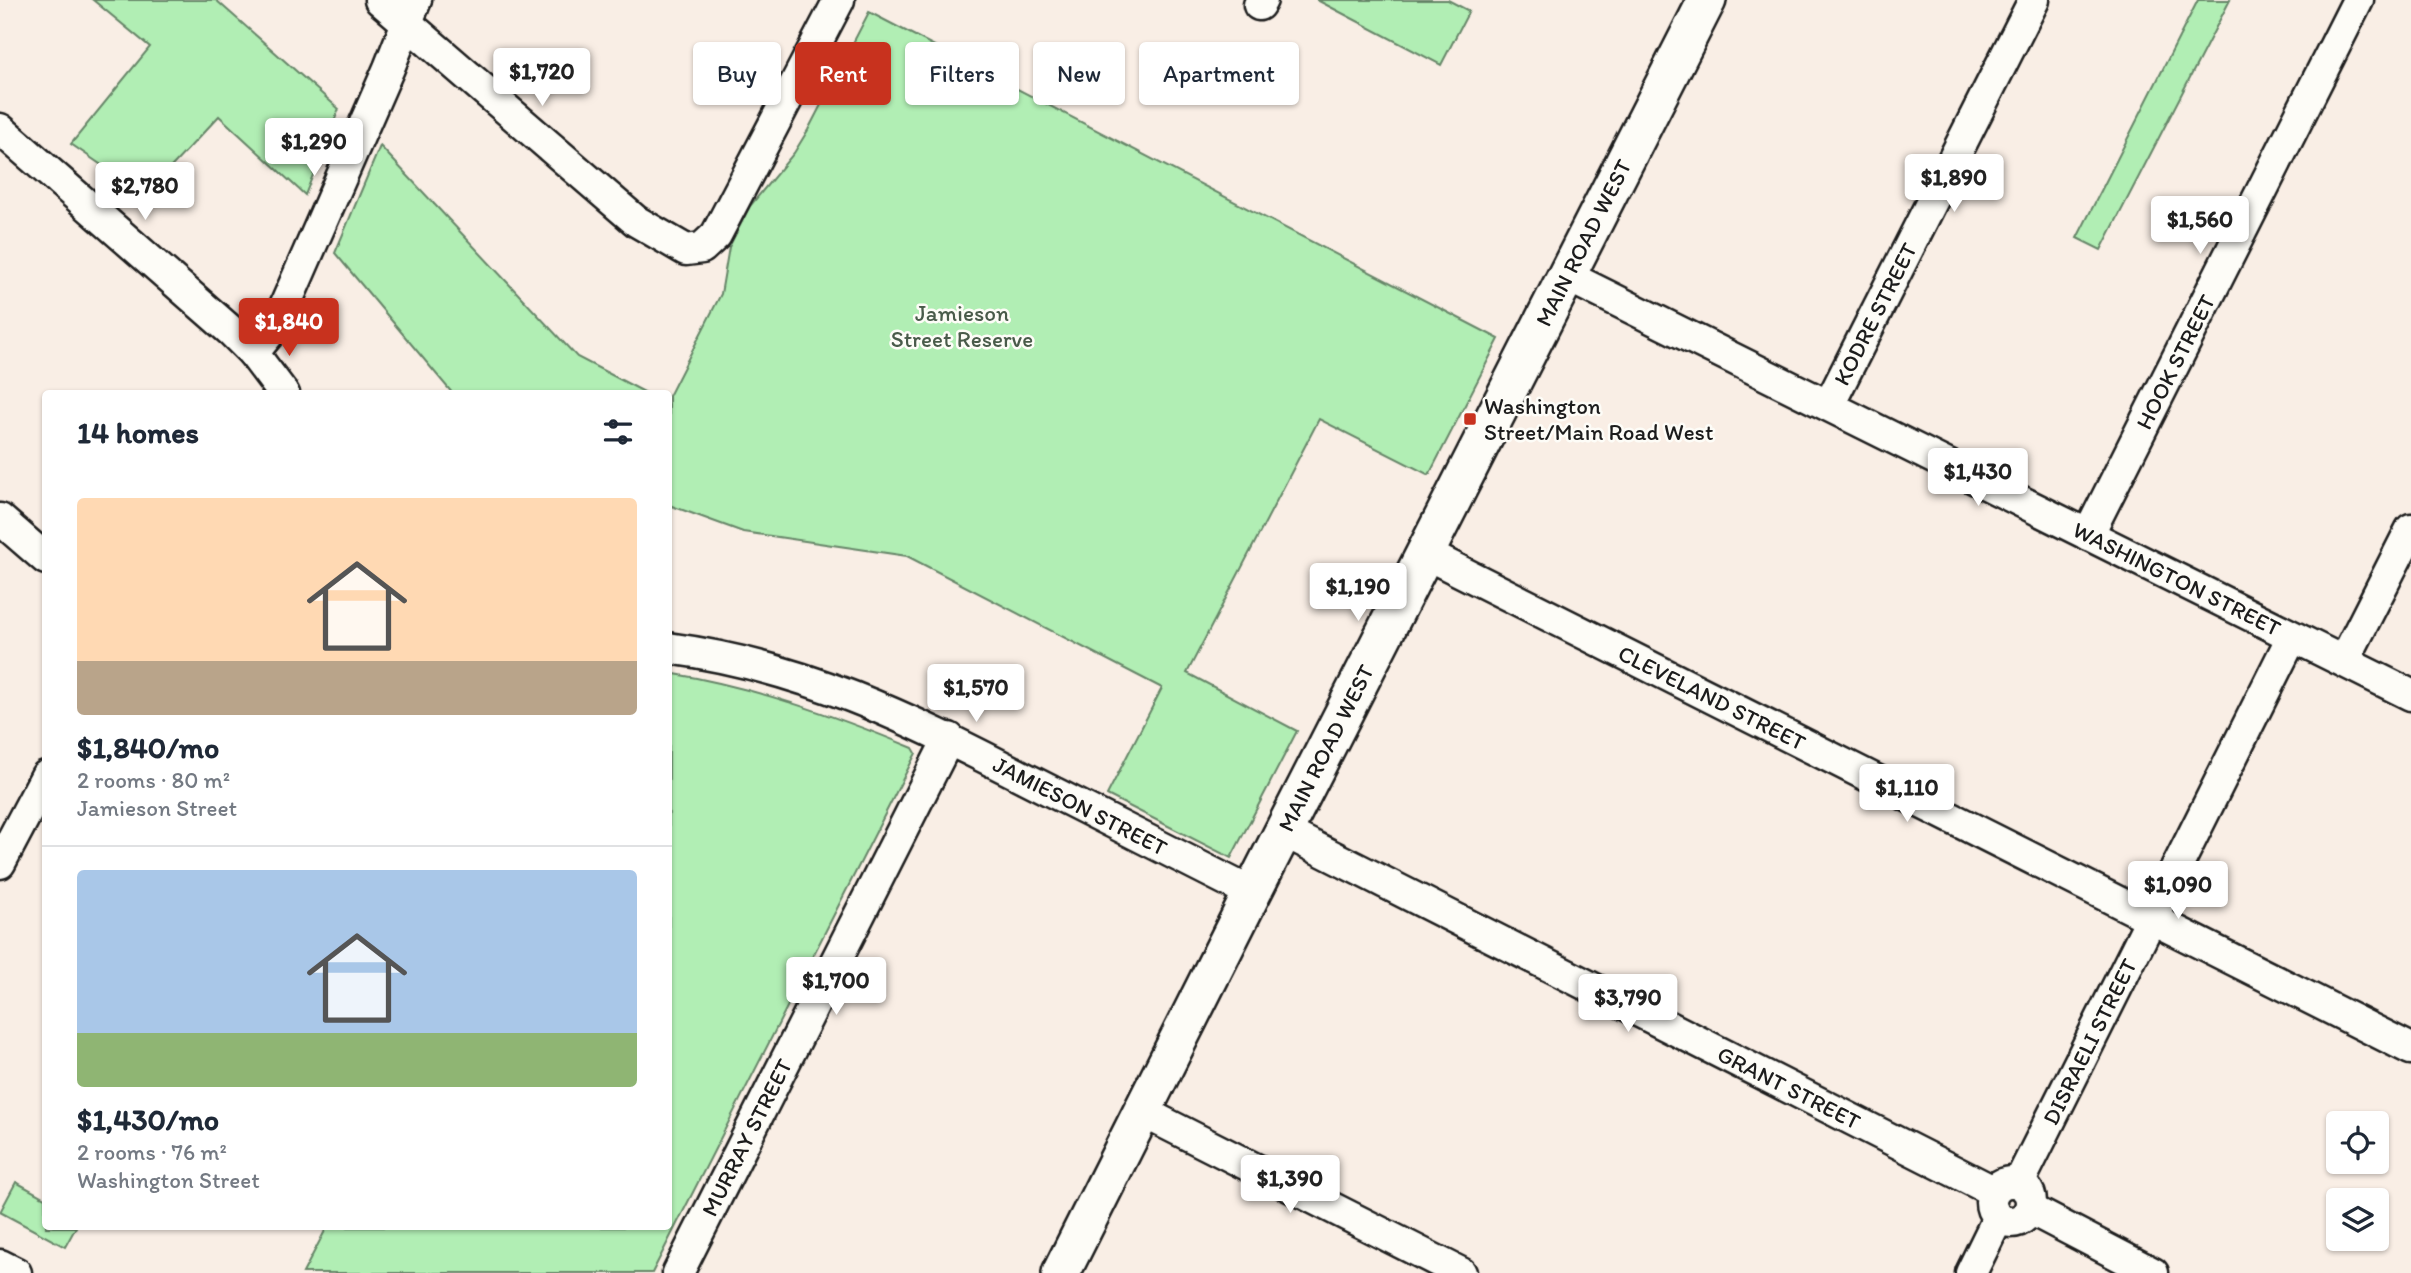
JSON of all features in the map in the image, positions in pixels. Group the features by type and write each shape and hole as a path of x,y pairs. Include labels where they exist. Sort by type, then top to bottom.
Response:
{"main road":[{"name":"MAIN ROAD WEST","path":"1061,1273 1706,0"}],"street":[{"path":"380,0 411,12 615,205 686,250 702,248 716,235 839,0"},
{"name":"KODRE STREET","path":"1829,405 2035,0"},
{"name":"HOOK STREET","path":"2088,535 2357,0"},
{"path":"265,379 277,324 411,12"},
{"path":"0,129 208,311 265,379"},
{"name":"WASHINGTON STREET","path":"1567,276 2411,695"},
{"path":"0,519 42,556"},
{"path":"2344,661 2411,529"},
{"name":"CLEVELAND STREET","path":"1426,554 2411,1049"},
{"name":"DISRAELI STREET","path":"1971,1273 2292,637"},
{"name":"JAMIESON STREET","path":"672,649 724,658 804,678 872,703 948,738 1252,893"},
{"name":"MURRAY STREET","path":"678,1273 948,738"},
{"path":"0,863 42,784"},
{"name":"GRANT STREET","path":"1285,832 2153,1273"},
{"path":"1143,1112 1461,1273"},
{"path":"0,1265 16,1273"}],"green space":[{"path":"93,0 216,0 339,109 305,195 219,116 145,195 71,144 150,47"},
{"path":"1317,0 1448,0 1469,11 1441,65"},
{"path":"2198,0 2230,0 2101,250 2077,238"},
{"name":"Jamieson Street Reserve","path":"869,12 927,42 905,42 905,105 1019,105 1019,90 1033,97 1033,105 1048,105 1499,339 1429,475 1319,419 1187,673 1297,731 1231,858 1107,795 1162,688 907,556 743,532 672,506 672,390 721,294 729,247 750,206 794,153 821,105 891,105 891,42 853,42"},
{"path":"380,146 577,357 640,390 450,390 335,253"},
{"path":"672,674 793,703 913,748 916,753 652,1273 303,1273 325,1230 672,1230"},
{"path":"16,1182 42,1196 42,1230 74,1230 65,1247 0,1212"}],"place":[{"name":"Washington Street/Main Road West","path":"1470,419"}]}
